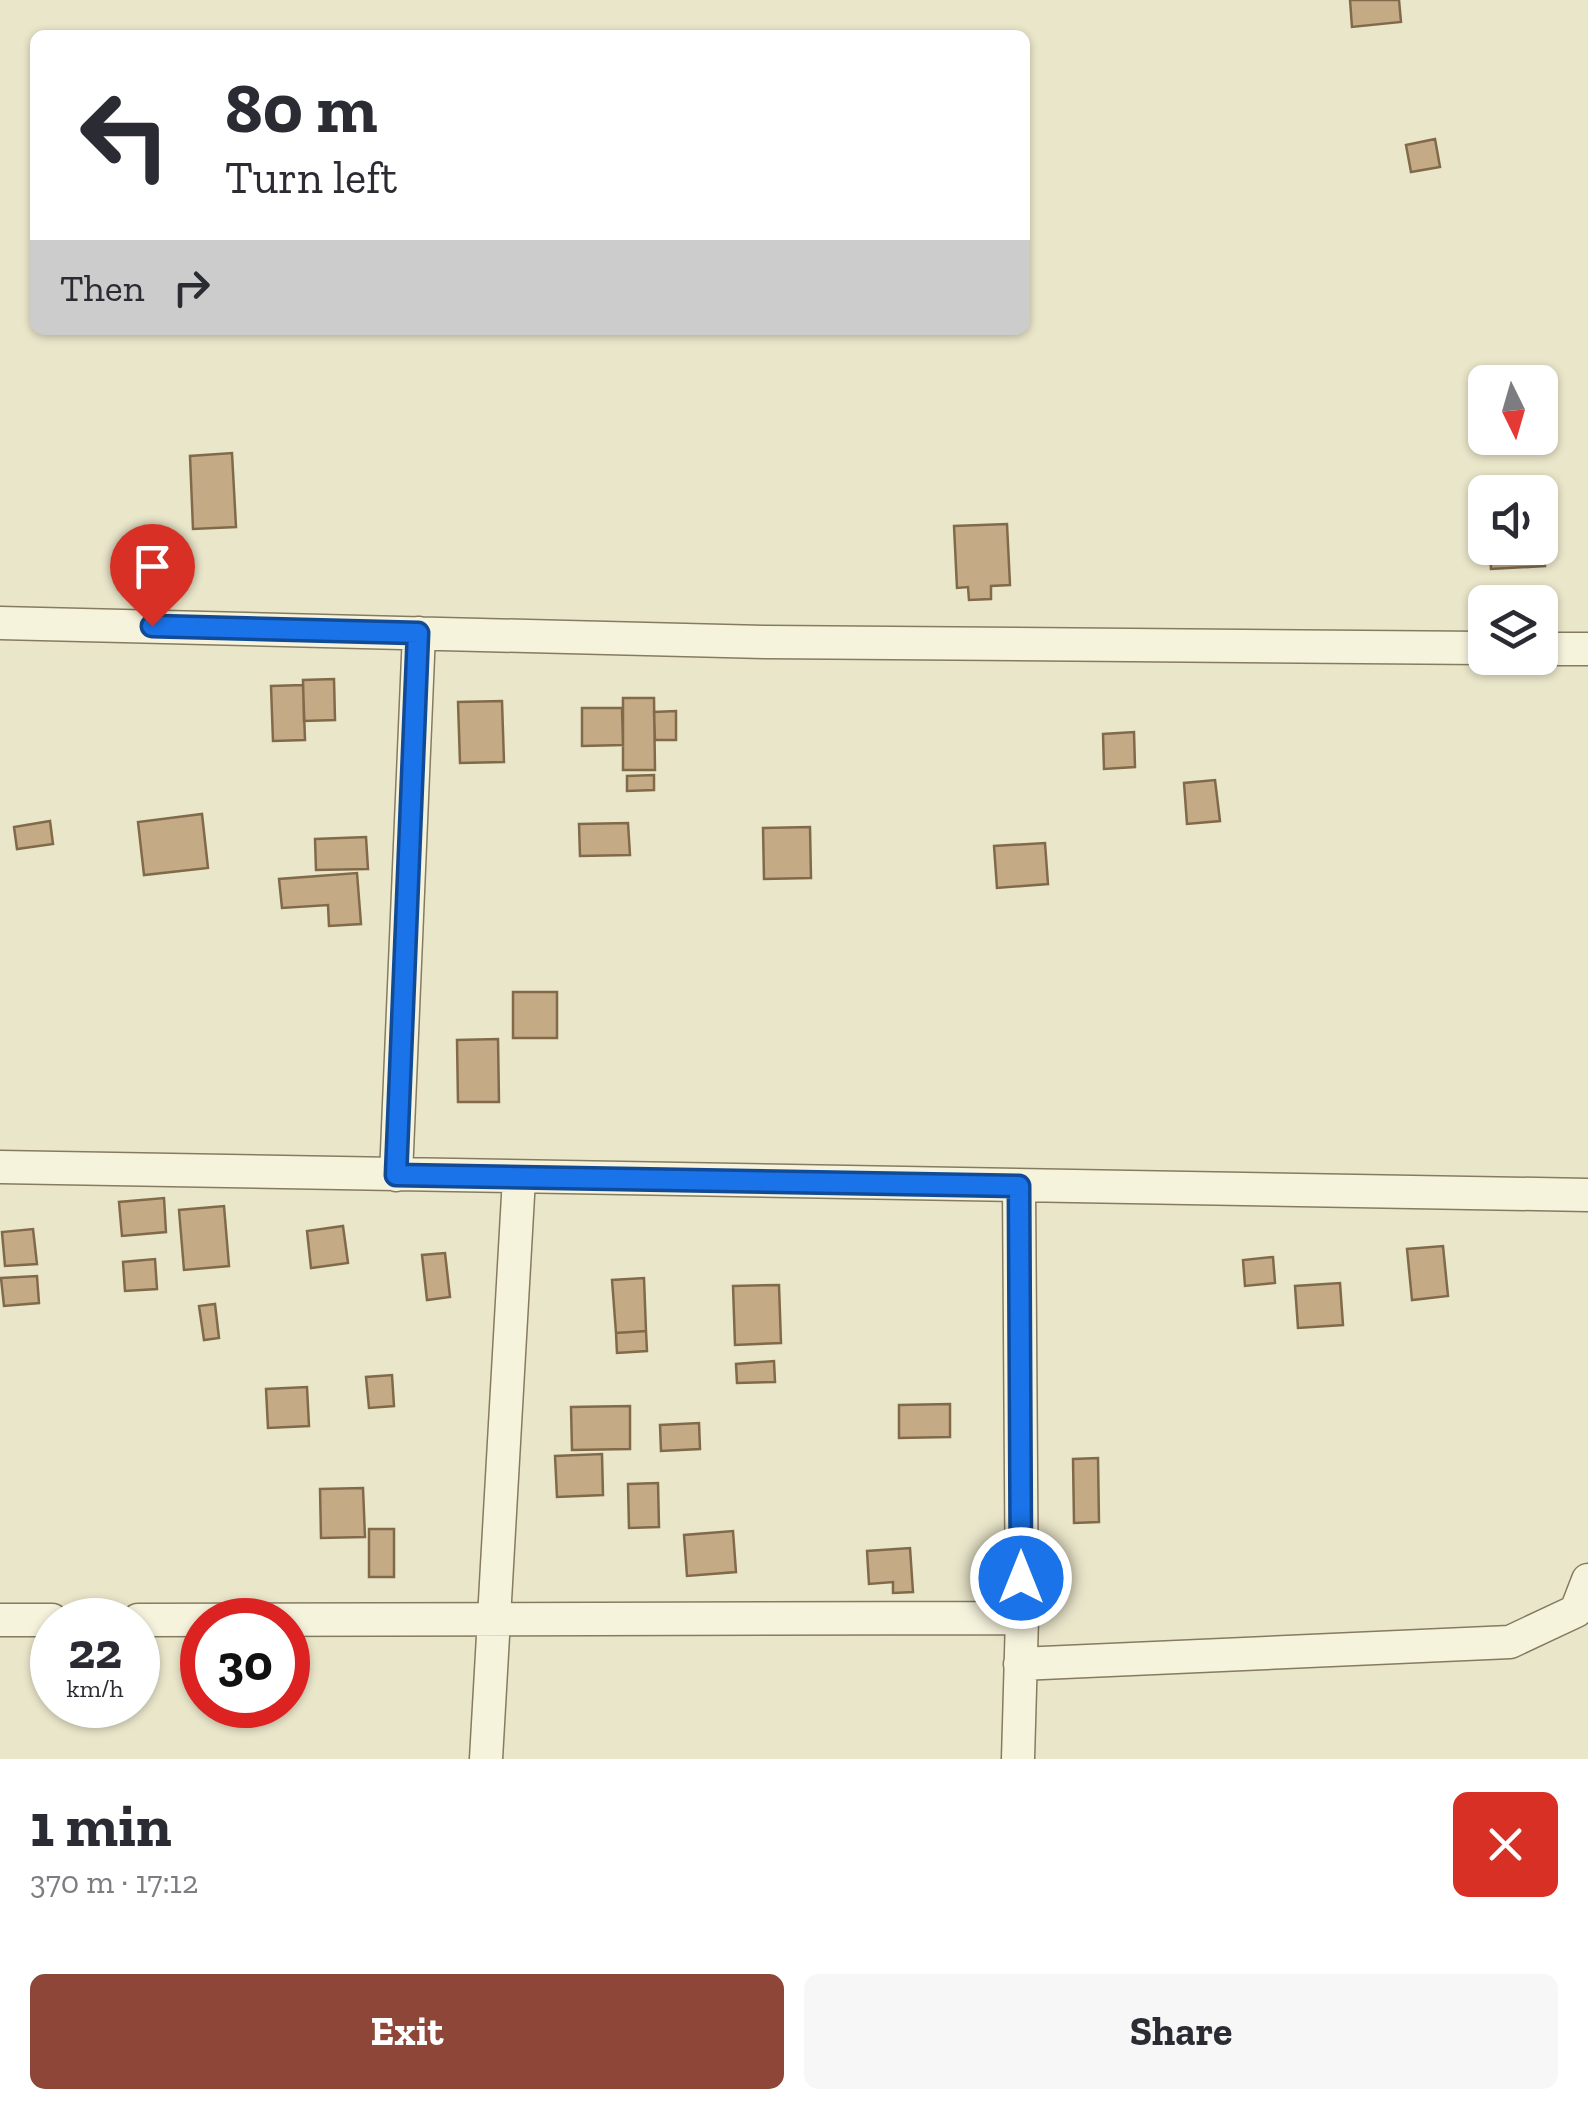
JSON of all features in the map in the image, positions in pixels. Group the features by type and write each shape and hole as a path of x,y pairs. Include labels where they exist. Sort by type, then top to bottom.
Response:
{"street":[{"path":"0,622 766,642 1468,648"},
{"path":"396,1175 418,633"},
{"path":"1558,649 1588,649"},
{"path":"0,1167 1588,1196"},
{"path":"486,1759 519,1178"},
{"path":"1018,1759 1022,1618 1019,1186"},
{"path":"1020,1664 1510,1642 1576,1612 1588,1580"},
{"path":"160,1620 1022,1618"},
{"path":"0,1620 30,1620"}],"building":[{"path":"1350,0 1399,0 1401,22 1352,27"},
{"path":"1435,139 1440,167 1411,172 1406,145"},
{"path":"232,453 236,527 193,529 190,456"},
{"path":"1007,524 1010,585 991,586 991,599 969,600 968,587 957,588 954,526"},
{"path":"1491,565 1545,565 1545,566 1491,569"},
{"path":"334,679 335,720 304,721 303,680"},
{"path":"303,685 305,740 273,741 271,686"},
{"path":"623,698 654,698 655,770 623,770"},
{"path":"502,701 504,762 460,763 458,702"},
{"path":"582,708 622,708 623,745 582,746"},
{"path":"676,711 676,740 655,740 654,712"},
{"path":"1134,732 1135,767 1104,769 1103,734"},
{"path":"654,775 654,790 627,791 627,776"},
{"path":"1215,780 1220,821 1187,824 1184,783"},
{"path":"202,814 208,868 144,875 138,822"},
{"path":"50,821 53,844 17,849 14,827"},
{"path":"628,823 630,855 580,856 579,824"},
{"path":"810,827 811,878 764,879 763,828"},
{"path":"366,837 368,869 316,870 315,839"},
{"path":"1045,843 1048,884 997,888 994,846"},
{"path":"357,873 361,924 329,926 328,905 282,908 279,879"},
{"path":"513,992 557,992 557,1038 513,1038"},
{"path":"498,1039 499,1102 458,1102 457,1040"},
{"path":"164,1198 166,1232 122,1236 119,1202"},
{"path":"224,1206 229,1266 184,1270 179,1210"},
{"path":"343,1226 348,1263 311,1268 307,1231"},
{"path":"33,1229 37,1264 5,1266 2,1232"},
{"path":"1443,1246 1448,1296 1412,1300 1407,1249"},
{"path":"445,1253 450,1297 427,1300 422,1255"},
{"path":"1273,1257 1275,1283 1245,1286 1243,1260"},
{"path":"155,1259 157,1289 125,1291 123,1262"},
{"path":"37,1276 39,1303 4,1306 1,1278"},
{"path":"644,1278 646,1331 616,1333 612,1280"},
{"path":"1340,1283 1343,1325 1298,1328 1295,1286"},
{"path":"779,1285 781,1343 735,1345 733,1286"},
{"path":"215,1304 219,1338 204,1340 199,1306"},
{"path":"646,1331 647,1351 617,1353 616,1333"},
{"path":"774,1361 775,1382 737,1383 736,1364"},
{"path":"392,1375 394,1406 369,1408 366,1377"},
{"path":"307,1387 309,1426 268,1428 266,1389"},
{"path":"950,1404 950,1437 899,1438 899,1405"},
{"path":"630,1406 630,1449 572,1450 571,1407"},
{"path":"699,1423 700,1449 661,1451 660,1425"},
{"path":"602,1454 603,1495 557,1497 555,1456"},
{"path":"1098,1458 1099,1522 1074,1523 1073,1459"},
{"path":"658,1483 659,1527 629,1528 628,1484"},
{"path":"363,1488 365,1537 321,1538 320,1489"},
{"path":"369,1529 394,1529 394,1577 369,1577"},
{"path":"733,1531 736,1572 687,1576 684,1535"},
{"path":"910,1548 913,1592 893,1593 893,1582 869,1584 867,1551"}],"route":[{"path":"152,626 418,633 396,1175 1019,1186 1021,1578"}]}
